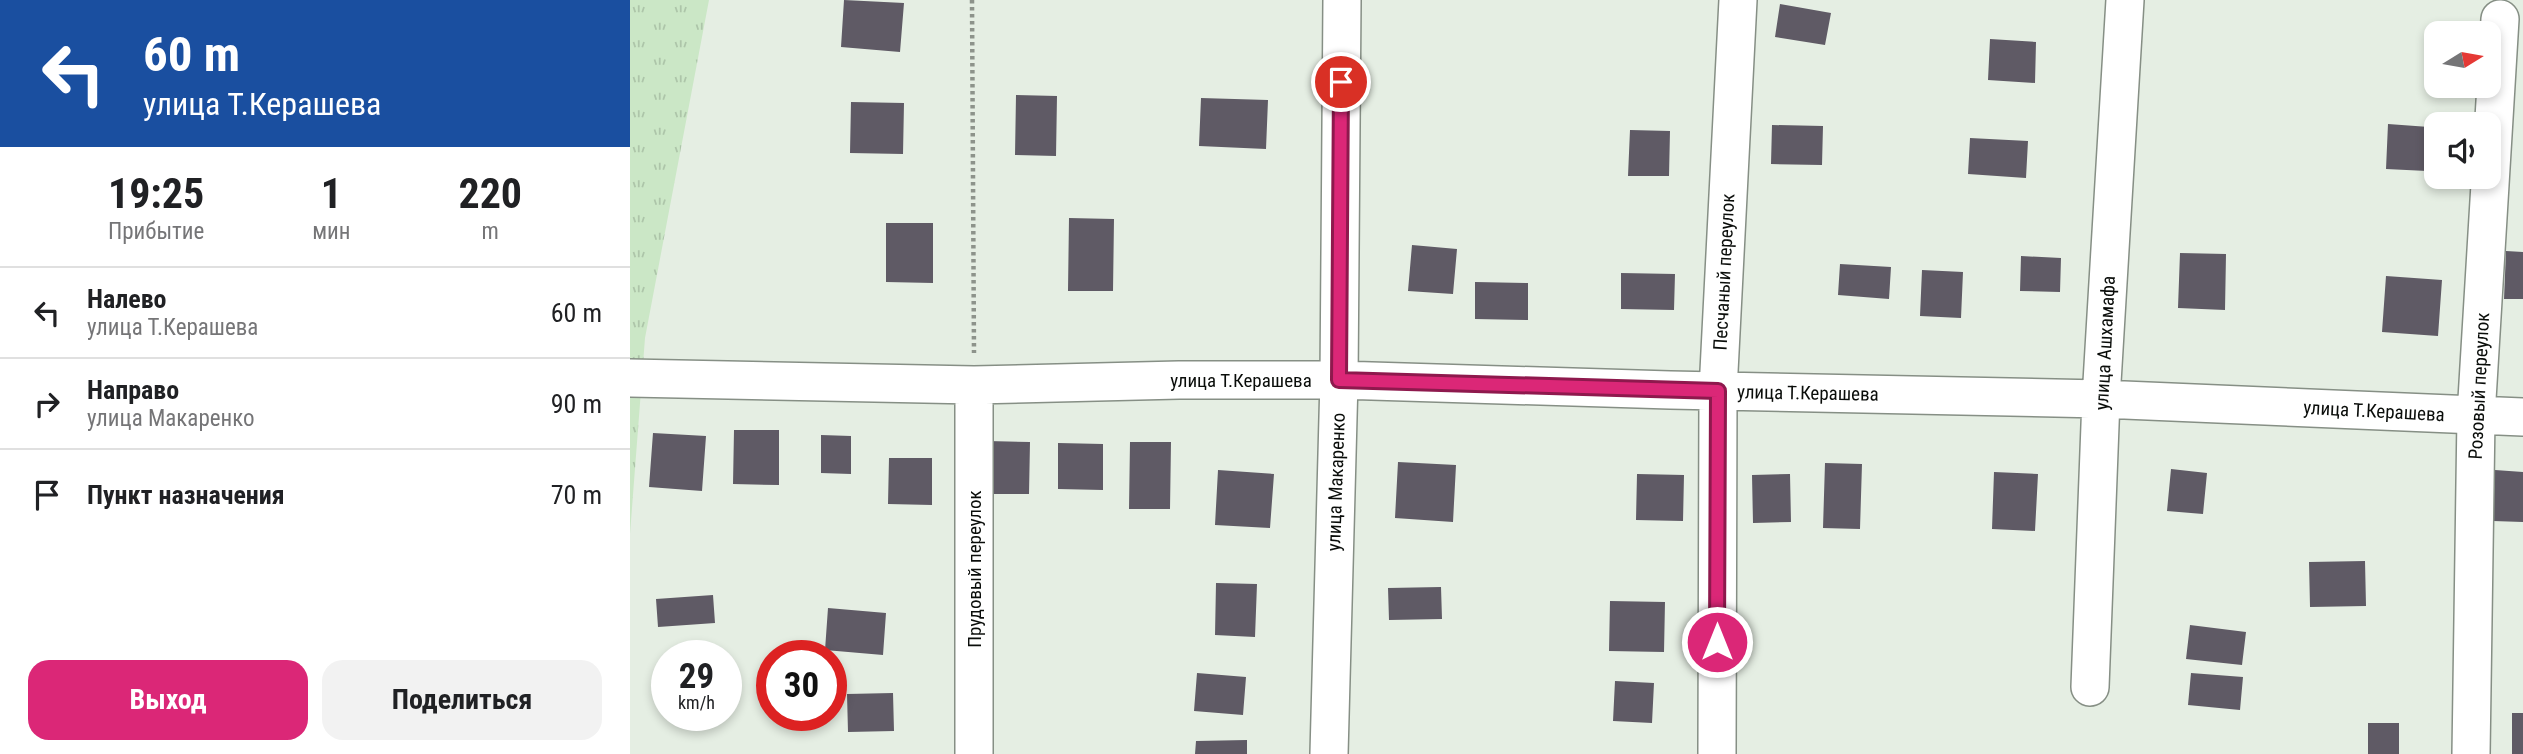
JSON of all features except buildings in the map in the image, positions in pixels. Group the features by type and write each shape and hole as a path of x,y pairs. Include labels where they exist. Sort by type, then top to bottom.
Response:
{"street":[{"name":"улица Макаренко","path":"1329,754 1339,380 1342,0"},
{"name":"Песчаный переулок","path":"1717,754 1718,391 1738,0"},
{"name":"улица Ашхамафа","path":"2090,687 2101,398 2125,0"},
{"name":"Розовый переулок","path":"2471,754 2476,416 2500,19"},
{"name":"улица Т.Керашева","path":"630,378 974,384 1339,380 2101,398 2523,417"},
{"name":"Прудовый переулок","path":"974,384 974,754"}],"path":[{"path":"972,0 974,384"}],"green space":[{"path":"630,0 709,0 645,338 630,534"}],"route":[{"path":"1341,82 1339,380 1718,391 1717,642"}]}
